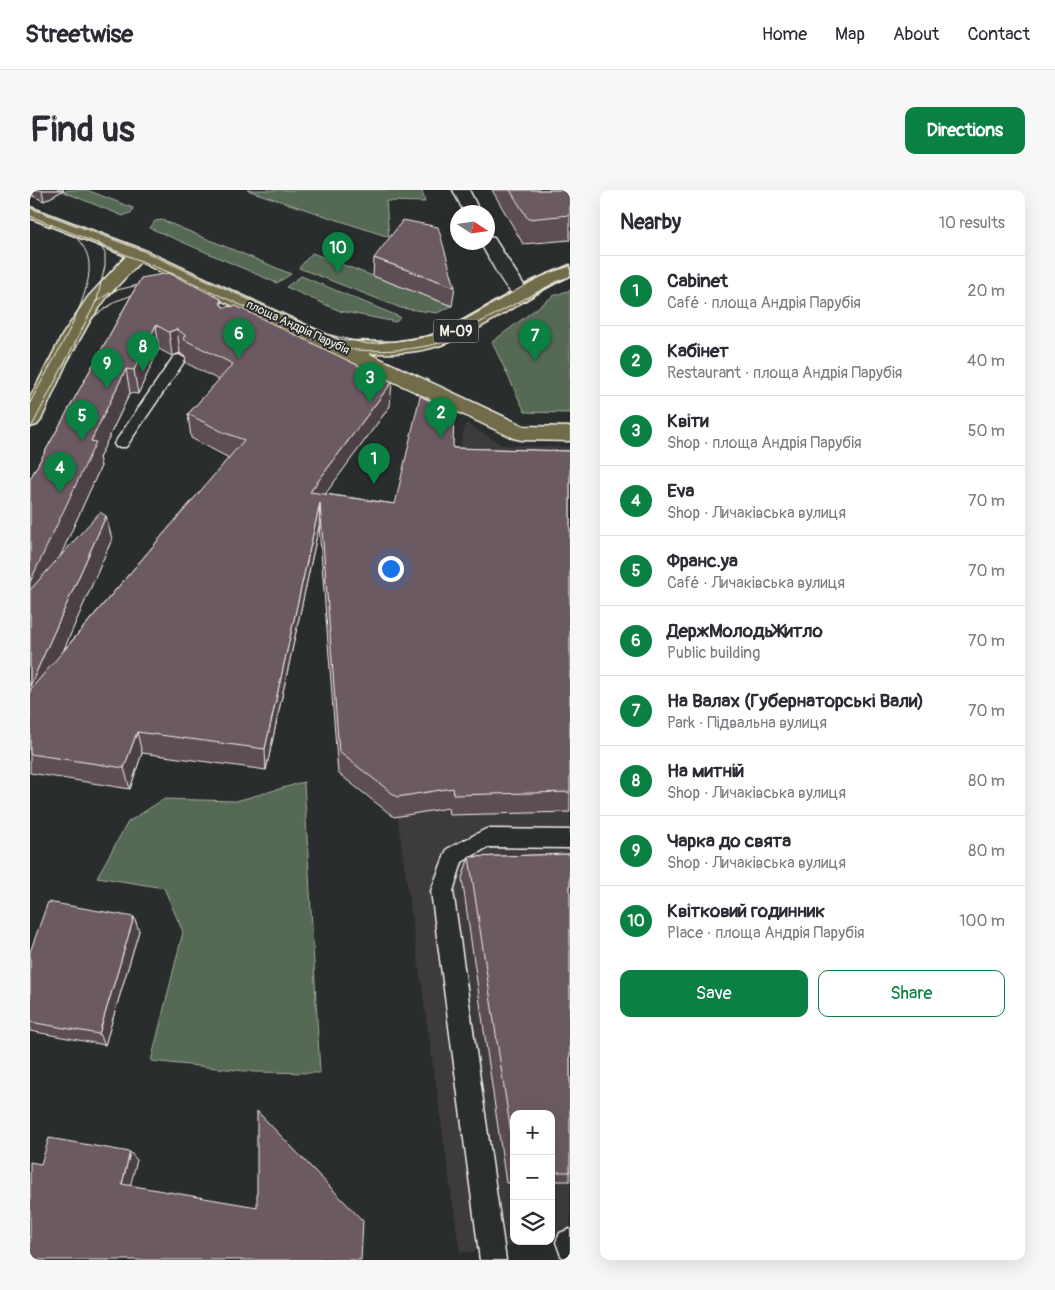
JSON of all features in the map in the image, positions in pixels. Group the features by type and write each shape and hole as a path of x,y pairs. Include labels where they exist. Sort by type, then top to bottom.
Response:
{"main road":[{"name":"площа Андрія Парубія","path":"30,212 138,254 249,313 330,342 521,433 570,434"},
{"path":"30,420 56,366 90,307 108,284 138,254"},
{"name":"М-09","path":"330,342 361,347 394,347 436,340 479,320 555,275 570,270"}],"street":[{"path":"460,190 468,205"},
{"path":"493,250 517,289 522,293"}],"lane":[{"path":"121,444 179,359"},
{"path":"493,1260 442,891 454,856 486,838 570,839"},
{"path":"570,1242 570,1247"}],"shaded area":[{"path":"466,423 502,445 570,447 570,1237 555,1239 555,1110 510,1110 510,1245 515,1245 460,1253 386,737"}],"green space":[{"path":"67,190 87,190 133,208 132,212 123,216 64,192"},
{"path":"247,190 422,190 425,202 386,201 389,237"},
{"path":"162,220 291,274 277,283 150,228 155,221"},
{"path":"312,253 452,306 437,313 401,308 299,268"},
{"path":"301,276 400,317 396,322 340,311 286,287"},
{"path":"570,290 570,413 525,412 492,342 553,296"},
{"path":"304,782 320,1073 255,1072 151,1061 183,932 164,888 97,877 128,822 164,799 236,801"}],"building":[{"path":"510,190 570,190 570,215 528,219"},
{"path":"403,220 438,227 455,287 374,258"},
{"path":"169,273 221,299 220,303 223,307 236,306 392,382 310,492 395,504 420,396 454,413 453,448 570,451 570,792 454,795 453,788 397,797 339,752 320,503 265,749 137,732 124,768 30,754 30,690 244,440 223,432 188,414 233,364 183,339 185,335 177,329 169,332 156,325 134,370 126,369 91,441 96,442 30,582 30,479 141,278"},
{"path":"100,512 106,516 30,686 30,590"},
{"path":"570,854 570,1172 555,1172 555,1110 510,1110 510,1127 469,857"},
{"path":"48,902 134,917 99,1034 30,1022 30,952"},
{"path":"257,1111 363,1221 361,1260 30,1260 30,1162 41,1164 49,1138 130,1152 122,1184 257,1207"}],"tram line":[{"path":"30,208 141,250 322,333 368,344 420,338 452,327 545,274 570,266"},
{"path":"30,216 99,244"},
{"path":"30,403 67,334 84,295 89,263 84,248 75,236"},
{"path":"96,301 105,266 105,253 99,244"},
{"path":"99,244 178,276 331,347 373,351 401,350 443,342 560,280 570,277"},
{"path":"96,301 113,291 151,282"},
{"path":"92,318 116,301 144,291"},
{"path":"30,430 96,301"}],"place":[{"name":"Квітковий годинник","path":"338,273"},
{"name":"ДержМолодьЖитло","path":"239,359"},
{"name":"На Валах (Губернаторські Вали)","path":"535,361"},
{"name":"На митній","path":"143,372"},
{"name":"Чарка до свята","path":"107,389"},
{"name":"Квіти","path":"370,403"},
{"name":"Кабінет","path":"441,438"},
{"name":"Франс.уа","path":"82,441"},
{"name":"Cabinet","path":"374,484"},
{"name":"Eva","path":"60,493"}]}
